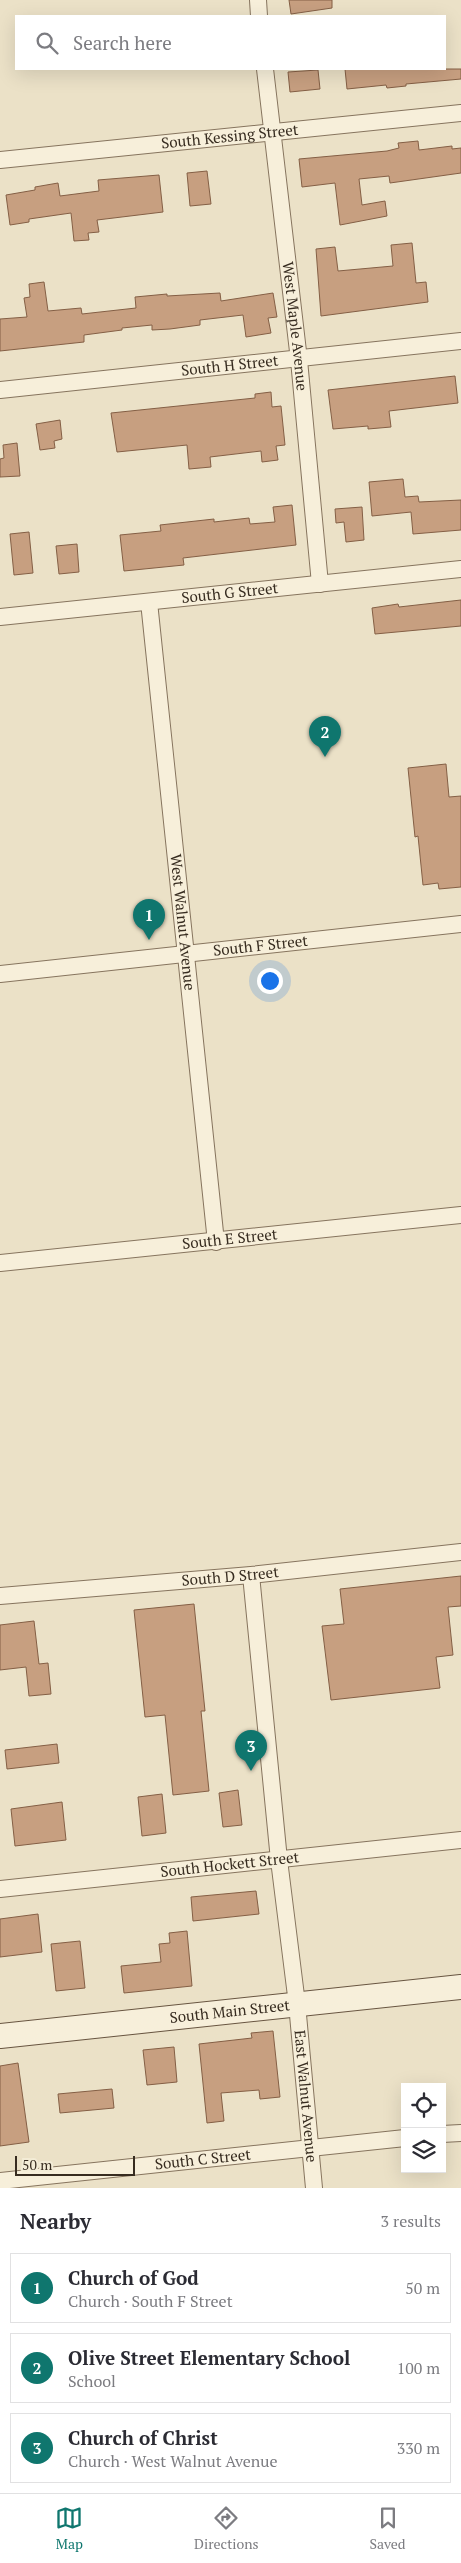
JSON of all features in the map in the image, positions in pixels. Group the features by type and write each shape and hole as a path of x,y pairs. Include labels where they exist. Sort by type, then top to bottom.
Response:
{"main road":[{"name":"South Main Street","path":"0,2036 461,1987"}],"street":[{"path":"258,0 260,15"},
{"name":"West Maple Avenue","path":"265,70 299,360 320,584"},
{"name":"South Kessing Street","path":"0,160 461,113"},
{"name":"South H Street","path":"0,390 299,360 461,341"},
{"name":"South G Street","path":"0,617 461,569"},
{"name":"West Walnut Avenue","path":"149,602 216,1242"},
{"name":"South F Street","path":"0,974 461,924"},
{"name":"South E Street","path":"0,1263 461,1215"},
{"name":"South D Street","path":"0,1596 251,1575 461,1552"},
{"path":"251,1575 279,1860 297,2004"},
{"name":"South Hockett Street","path":"0,1889 461,1840"},
{"name":"East Walnut Avenue","path":"297,2004 314,2188"},
{"path":"446,2134 461,2133"},
{"name":"South C Street","path":"0,2181 401,2138"}],"building":[{"path":"289,0 332,0 332,8 291,14"},
{"path":"461,69 461,79 406,84 406,86 387,88 386,85 347,89 345,70"},
{"path":"318,70 320,89 290,92 288,72"},
{"path":"418,141 419,150 452,146 452,149 461,148 461,173 390,183 389,176 359,179 362,205 385,201 387,216 340,225 335,183 302,187 299,159 387,151 399,148 398,143"},
{"path":"207,171 211,204 190,206 187,173"},
{"path":"159,175 163,212 97,220 99,232 88,233 89,240 74,241 71,213 29,219 29,222 10,225 6,195 35,190 35,187 58,183 60,196 99,191 98,180"},
{"path":"412,243 416,283 426,282 428,302 321,316 316,249 335,247 338,271 393,266 391,245"},
{"path":"44,282 48,311 81,308 82,314 136,308 135,297 167,294 167,296 220,293 221,301 273,293 277,317 268,318 271,333 246,337 243,315 200,320 200,325 170,329 152,330 152,325 122,328 122,330 84,335 84,342 0,351 0,319 27,317 24,298 30,297 29,284"},
{"path":"455,376 458,403 389,411 391,427 368,429 368,426 333,429 328,390"},
{"path":"271,392 272,407 281,406 285,445 276,446 278,460 262,462 261,451 210,457 211,467 189,469 187,445 117,452 111,413 255,398 255,394"},
{"path":"60,420 62,439 54,441 55,448 40,450 36,424"},
{"path":"17,443 20,476 0,477 0,459 4,458 3,445"},
{"path":"403,479 405,497 418,496 419,502 461,500 461,530 413,534 411,512 372,516 369,482"},
{"path":"292,505 296,545 183,558 184,565 124,571 120,535 161,531 160,525 214,519 214,522 249,518 250,524 275,522 273,507"},
{"path":"362,507 364,540 346,542 344,522 336,523 335,509"},
{"path":"29,532 33,573 14,575 10,534"},
{"path":"77,544 79,572 59,574 56,546"},
{"path":"461,600 461,626 375,634 372,608 398,604 399,607"},
{"path":"446,764 449,797 461,796 461,887 439,889 438,883 423,885 418,836 415,837 408,768"},
{"path":"461,1576 461,1606 448,1607 453,1655 436,1657 440,1688 331,1700 322,1626 344,1624 340,1589"},
{"path":"194,1604 205,1711 201,1711 209,1791 173,1795 165,1715 145,1717 134,1610"},
{"path":"34,1621 39,1664 48,1663 51,1694 29,1696 26,1667 0,1670 0,1625"},
{"path":"57,1744 59,1763 7,1769 5,1750"},
{"path":"238,1790 242,1825 223,1827 219,1793"},
{"path":"162,1794 166,1833 142,1836 138,1797"},
{"path":"62,1802 66,1840 15,1846 11,1809"},
{"path":"256,1891 259,1914 193,1921 191,1897"},
{"path":"38,1914 42,1952 0,1957 0,1919"},
{"path":"187,1931 192,1986 124,1993 121,1966 161,1962 159,1944 170,1943 169,1933"},
{"path":"80,1941 85,1988 56,1991 51,1944"},
{"path":"273,2031 280,2097 260,2099 259,2090 221,2093 224,2121 207,2123 199,2044 252,2038 251,2033"},
{"path":"174,2047 177,2082 147,2085 143,2050"},
{"path":"18,2063 29,2142 0,2146 0,2066"},
{"path":"112,2089 114,2108 60,2113 58,2094"}],"place":[{"name":"Olive Street Elementary School","path":"325,757"},
{"name":"Church of God","path":"149,940"},
{"name":"Church of Christ","path":"251,1771"}]}
